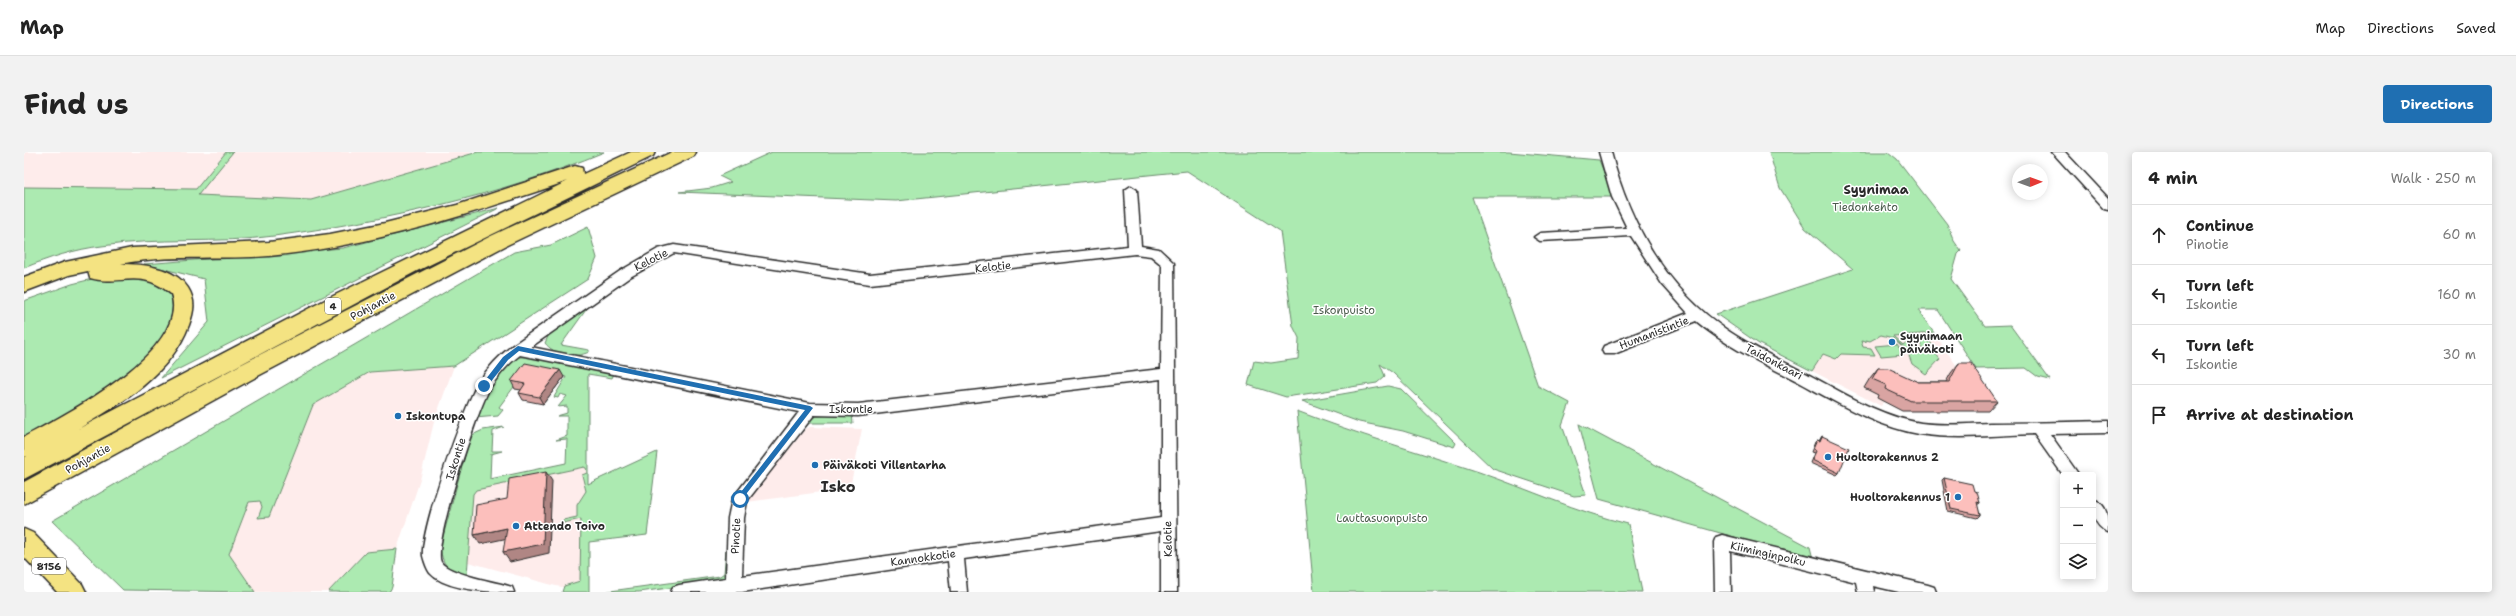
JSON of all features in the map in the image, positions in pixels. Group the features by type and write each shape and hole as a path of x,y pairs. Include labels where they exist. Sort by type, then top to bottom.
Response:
{"main road":[{"path":"24,285 65,269 132,255 268,249 330,241 385,230 462,210 631,152"},
{"name":"Pohjantie","path":"24,469 242,352 492,225 646,152"},
{"name":"Pohjantie","path":"24,494 248,371 498,241 687,152"},
{"path":"24,297 97,273 119,271 144,272 175,286 182,294 184,308 180,325 169,344 141,375 108,400 24,448"},
{"path":"24,508 248,371"},
{"name":"8156","path":"24,541 74,592"}],"street":[{"name":"Taidonkaari","path":"1605,152 1610,177 1635,232 1664,277 1698,315 1764,358 1872,413 1897,423 1936,430 2038,430 2108,427"},
{"path":"2058,152 2108,206"},
{"path":"1131,190 1135,250"},
{"path":"1540,237 1635,232"},
{"name":"Kelotie","path":"518,349 625,274 664,252 674,249 870,278 1001,266 1135,250 1154,252 1168,263 1169,373 1167,524 1169,592"},
{"name":"Humanistintie","path":"1609,350 1698,315"},
{"name":"Iskontie","path":"506,592 450,576 436,568 431,556 435,527 468,421 484,386 506,358 518,349 810,408 873,410 1169,373"},
{"name":"Pinotie","path":"734,588 736,518 740,499 810,408"},
{"path":"2038,430 2069,472"},
{"path":"2095,508 2108,525"},
{"name":"Kannokkotie","path":"679,592 734,588 955,554 1167,524"},
{"name":"Kiiminginpolku","path":"1723,592 1722,542 1864,584 1928,592"},
{"path":"955,554 959,592"}],"shaded area":[{"path":"24,152 478,152 311,200 24,190"},
{"name":"Syynimaan päiväkoti","path":"1900,284 1988,411 1902,411 1883,402 1881,406 1812,371 1823,354 1850,354"},
{"path":"454,366 434,422 420,480 397,549 366,552 328,592 255,592 229,555 249,502 260,501 262,507 258,518 269,517 313,405 370,372"},
{"name":"Päiväkoti Villentarha","path":"810,427 862,429 850,488 747,502 805,429"},
{"path":"588,465 589,592 556,586 446,556 464,490"}],"green space":[{"path":"226,152 233,152 198,195 311,200 478,152 604,152 525,181 484,194 358,223 274,236 231,240 123,243 82,249 62,254 24,268 24,187 196,189"},
{"name":"Iskonpuisto","path":"772,152 1509,152 1599,160 1614,197 1472,197 1538,386 1570,403 1562,425 1586,495 1574,496 1493,469 1393,373 1380,364 1385,376 1377,383 1286,397 1248,385 1254,361 1271,363 1298,359 1299,338 1293,326 1280,231 1187,171 896,201 679,192 712,188 731,182 719,176"},
{"name":"Tiedonkehto","path":"1769,152 1888,152 1897,159 1947,224 1954,241 1961,251 1958,254 1951,279 1985,326 2010,325 2050,380 2038,377 2026,368 1976,369 1938,310 1918,310 1934,333 1893,336 1903,345 1908,341 1919,349 1923,349 1918,340 1915,342 1910,338 1913,336 1917,339 1921,337 1932,344 1929,346 1940,359 1926,374 1912,364 1907,350 1893,338 1881,335 1870,341 1861,341 1863,347 1871,348 1875,355 1841,354 1836,359 1823,354 1812,371 1759,344 1716,314 1853,269 1805,228 1780,188"},
{"path":"499,208 161,378 209,322 204,279 144,264 343,248"},
{"path":"588,227 597,258 588,279 454,366 370,372 313,405 269,517 258,518 262,507 260,501 249,502 229,554 255,592 123,590 52,521 514,252 551,245"},
{"path":"141,277 160,284 175,297 174,326 135,372 24,441 24,301 72,284 96,278"},
{"path":"588,307 561,345 589,350 589,352 577,355 565,355 549,347 545,343 550,332"},
{"path":"1897,344 1904,354 1881,356 1875,346"},
{"path":"518,357 528,357 614,374 612,378 588,374 588,484 657,452 647,535 589,542 589,592 562,592 564,586 580,581 581,519 563,523 563,520 577,517 577,505 586,491 582,475 587,473 586,468 584,467 476,490 473,494 467,575 451,569 443,560 440,548 470,436 483,430 504,427 493,431 492,451 502,451 491,454 490,479 566,463 567,439 556,440 567,436 567,416 557,416 567,413 567,406 558,407 567,396 560,394 558,398 554,397 566,377 529,370 525,372 499,407 503,410 498,416 475,418 482,401 497,375 510,362"},
{"path":"1388,386 1401,389 1456,443 1454,447 1403,431 1359,422 1302,401"},
{"name":"Lauttasuonpuisto","path":"1297,411 1479,472 1590,513 1628,524 1642,592 1314,592"},
{"path":"819,414 852,414 853,423 809,423 748,497 747,503 743,503 746,497 807,422"},
{"path":"1579,424 1810,547 1813,559 1599,499"},
{"path":"397,549 392,587 389,592 328,592 366,552"},
{"path":"726,549 730,549 727,576 721,581 639,592 603,592 720,576 724,573"}],"building":[{"path":"525,363 560,370 539,397 519,393 525,384 511,381"},
{"path":"1959,363 1971,363 1997,401 1911,401 1885,389 1886,385 1872,379 1878,368 1888,368 1918,382 1949,382"},
{"name":"Huoltorakennus 2","path":"1822,436 1849,448 1839,473 1812,460 1816,451 1813,449 1817,440 1820,441"},
{"name":"Attendo Toivo","path":"546,472 543,544 503,552 507,528 474,535 476,505 507,499 509,479"},
{"name":"Huoltorakennus 1","path":"1944,478 1972,484 1974,491 1977,492 1980,503 1977,502 1980,515 1951,509"}],"place":[{"name":"Syynimaan päiväkoti","path":"1892,342"},
{"name":"Iskontupa","path":"398,416"},
{"name":"Huoltorakennus 2","path":"1828,457"},
{"name":"Päiväkoti Villentarha","path":"815,465"},
{"name":"Huoltorakennus 1","path":"1958,497"},
{"name":"Attendo Toivo","path":"516,526"}],"district":[{"name":"Syynimaa","path":"1876,189"},
{"name":"Isko","path":"838,487"}],"route":[{"path":"484,386 506,358 518,349 810,408 740,499"}]}
